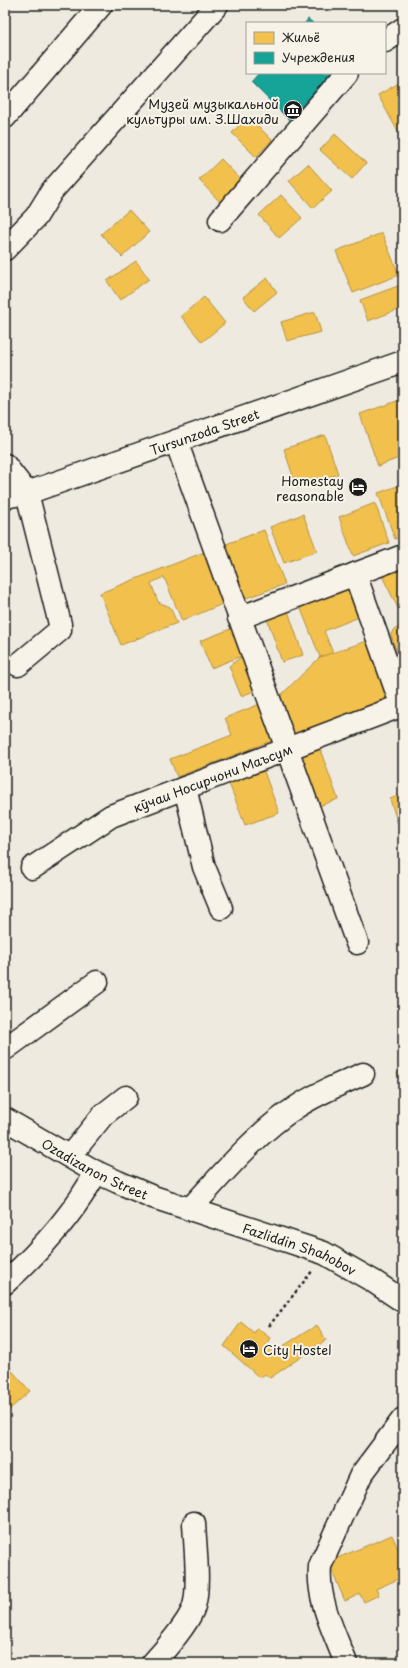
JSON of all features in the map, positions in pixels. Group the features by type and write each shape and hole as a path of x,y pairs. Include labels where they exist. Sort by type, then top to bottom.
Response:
{"street":[{"path":"5,117 101,5"},
{"path":"5,250 36,217 52,191 217,5"},
{"path":"386,40 403,29"},
{"path":"220,220 346,74"},
{"name":"Tursunzoda Street","path":"5,498 27,493 403,362"},
{"path":"176,440 357,943"},
{"path":"5,465 27,493 60,624 60,630 18,665"},
{"path":"239,618 403,556"},
{"path":"355,574 403,706"},
{"name":"кӯчаи Носирчони Маъсум","path":"32,868 110,816 403,706"},
{"path":"185,788 204,867 221,908"},
{"path":"5,1049 96,982"},
{"path":"190,1209 255,1141 294,1108 363,1074"},
{"path":"70,1156 103,1115 126,1097"},
{"name":"Ozadizanon Street","path":"5,1119 96,1172 153,1197 190,1209"},
{"path":"5,1283 55,1231 79,1201 96,1172"},
{"name":"Fazliddin Shahobov","path":"190,1209 324,1254 373,1280 403,1301"},
{"path":"403,1403 403,1408"},
{"path":"346,1663 321,1595 318,1581 320,1566 361,1475 403,1419"},
{"path":"154,1663 178,1633 195,1605 194,1523"}],"path":[{"path":"269,1326 324,1254"}],"building: Жильё":[{"path":"401,82 403,86 403,141 378,95"},
{"path":"248,116 272,140 256,157 232,133"},
{"path":"335,134 366,163 352,179 320,150"},
{"path":"221,159 243,182 221,203 199,180"},
{"path":"308,164 332,191 313,208 289,181"},
{"path":"281,195 302,218 279,238 259,215"},
{"path":"129,210 149,232 122,257 101,234"},
{"path":"382,233 399,275 353,293 336,251"},
{"path":"136,261 149,279 120,300 107,281"},
{"path":"267,278 277,292 254,311 243,297"},
{"path":"398,286 403,300 403,308 368,321 360,300"},
{"path":"204,297 225,323 202,342 181,316"},
{"path":"315,312 321,332 287,341 281,322"},
{"path":"400,400 403,409 403,469 399,458 378,466 360,414"},
{"path":"325,435 338,474 297,488 284,449"},
{"path":"403,484 403,536 395,539 378,493"},
{"path":"375,503 389,543 353,556 339,517"},
{"path":"303,514 317,551 284,563 270,527"},
{"path":"264,530 285,584 238,601 218,547"},
{"path":"207,551 227,602 182,621 164,577 151,583 158,602 170,607 177,623 121,645 100,593"},
{"path":"403,563 403,613 401,614 381,574"},
{"path":"352,583 364,615 324,631 333,653 320,657 299,604"},
{"path":"287,608 303,655 282,662 266,616"},
{"path":"403,626 403,671 391,635 393,630"},
{"path":"233,628 244,655 211,668 200,641"},
{"path":"373,639 395,700 289,742 274,702 320,657"},
{"path":"244,655 257,690 241,696 229,666"},
{"path":"260,704 274,740 177,777 170,759 232,735 225,718"},
{"path":"318,744 338,799 314,808 294,753"},
{"path":"262,766 279,813 245,825 227,778"},
{"path":"403,794 403,836 402,837 390,799"},
{"path":"403,1070 403,1085 397,1073"},
{"name":"City Hostel","path":"241,1322 254,1333 257,1328 270,1338 266,1345 275,1351 317,1325 326,1340 270,1378 265,1374 260,1378 224,1346"},
{"path":"5,1363 30,1391 10,1409 5,1404"},
{"path":"392,1535 403,1560 403,1577 376,1589 379,1595 364,1602 360,1594 345,1601 328,1562"}],"building: Учреждения":[{"name":"Музей музыкальной культуры им. З.Шахиди","path":"258,74 338,74 294,125 251,82"}],"place":[{"name":"Музей музыкальной культуры им. З.Шахиди","path":"293,110"},
{"name":"Homestay reasonable","path":"358,487"},
{"name":"City Hostel","path":"249,1349"}]}
